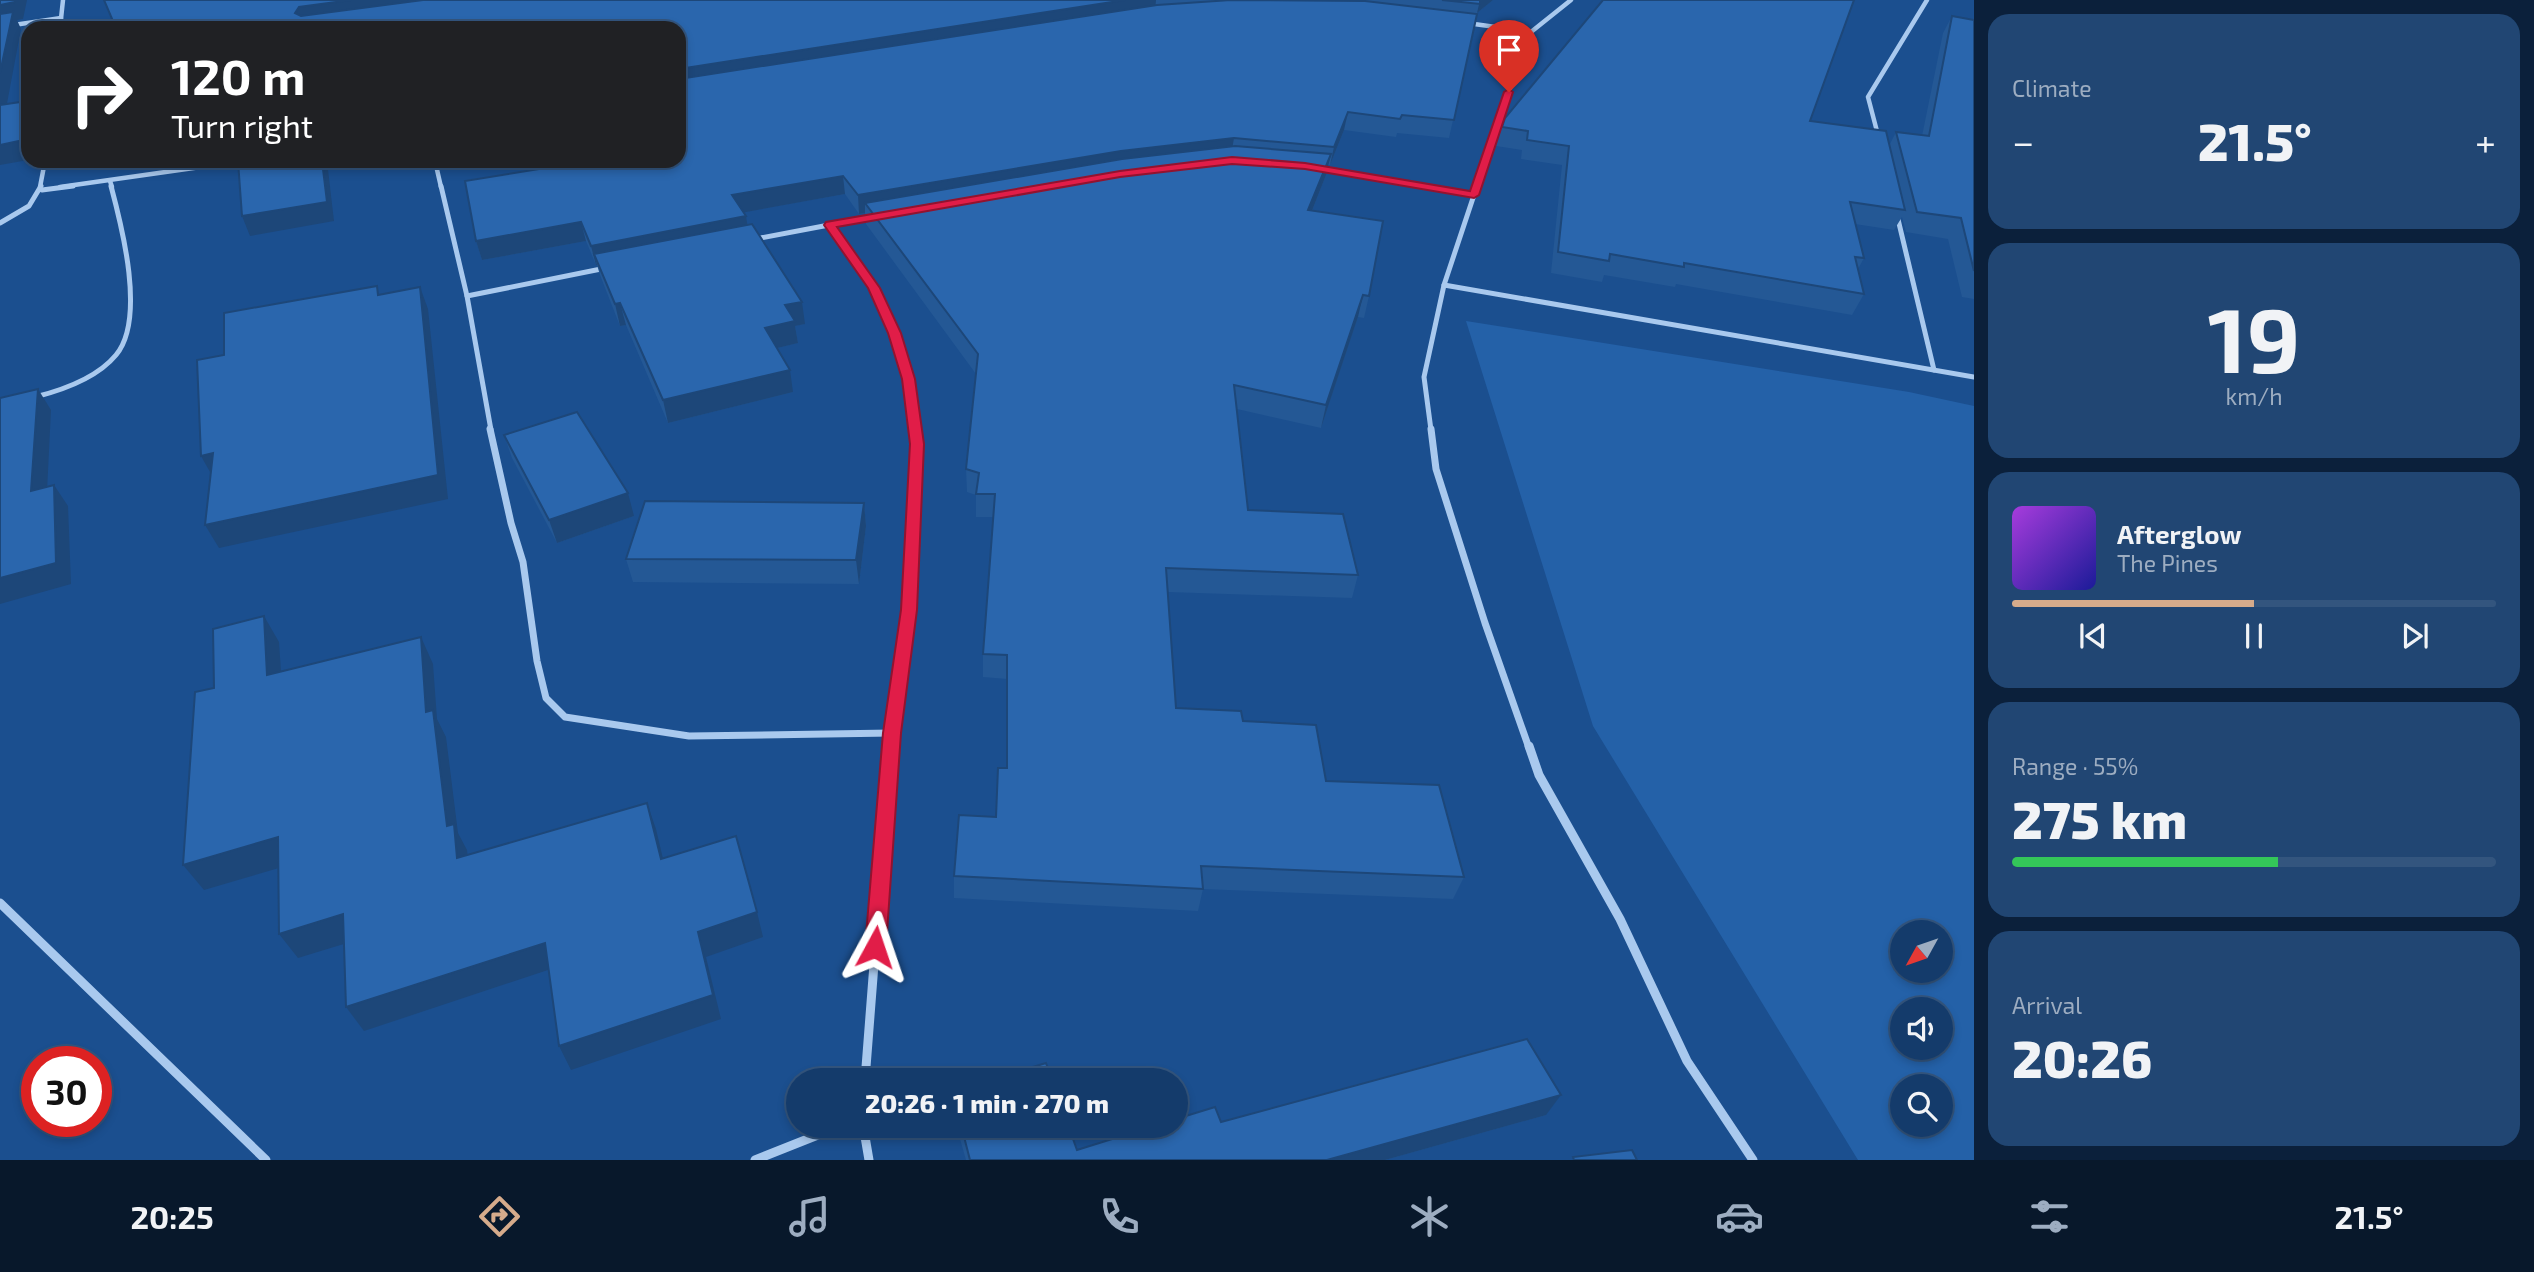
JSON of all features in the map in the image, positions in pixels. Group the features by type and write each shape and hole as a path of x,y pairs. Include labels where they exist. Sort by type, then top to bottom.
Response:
{"street":[{"path":"61,21 63,0"},
{"path":"1570,0 1531,32 1521,46 1444,285 1424,377 1436,469 1539,775 1620,919 1687,1060 1753,1160"},
{"path":"1881,149 1868,97 1927,0"},
{"path":"41,21 61,18"},
{"path":"1462,22 1531,32"},
{"path":"0,27 21,24"},
{"path":"1305,166 1474,195"},
{"path":"0,223 26,209 42,190 44,168"},
{"path":"42,190 196,168"},
{"path":"437,168 467,296 491,433 511,523 523,562 537,661 546,698 565,717 689,736 892,733"},
{"path":"22,401 58,391 106,365 123,346 132,300 110,181"},
{"path":"1897,214 1934,370"},
{"path":"749,240 882,216"},
{"path":"830,225 874,288 894,333 908,379 917,444 909,610 892,733 866,1068"},
{"path":"467,296 614,267"},
{"path":"1444,285 1974,377"},
{"path":"0,903 266,1160"},
{"path":"755,1160 810,1138"},
{"path":"865,1138 869,1160"}],"shaded area":[{"path":"1466,321 1909,392 1974,406 1974,1160 1858,1160 1593,726"}],"building":[{"path":"0,0 15,0 15,2 0,5"},
{"path":"104,0 351,0 299,7 295,13 301,16 423,0 1125,0 686,68 686,21 113,21"},
{"path":"1231,0 1365,1 1477,14 1454,120 1402,115 1400,119 1348,112 1334,147 1234,138 1121,151 858,195 843,176 732,195 746,216 591,246 581,222 476,241 465,181 546,168 686,168 686,78 1157,5"},
{"path":"1442,0 1480,0 1480,4"},
{"path":"1603,0 1854,0 1810,121 1886,131 1905,210 1850,202 1864,258 1855,257 1864,294 1684,263 1684,267 1610,254 1609,261 1558,252 1569,146 1527,140 1528,131 1502,127 1505,118"},
{"path":"13,12 0,73 0,14"},
{"path":"1952,16 1974,20 1974,271 1961,218 1917,212 1896,132 1929,136"},
{"path":"20,102 21,140 0,145 0,105"},
{"path":"1235,146 1331,154 1308,210 1383,221 1369,296 1363,295 1326,405 1234,385 1248,510 1343,514 1358,575 1166,568 1176,708 1241,711 1243,721 1316,725 1326,781 1439,785 1464,877 1201,866 1203,889 954,876 959,815 996,817 998,768 1007,768 1007,655 983,654 995,494 976,494 979,473 966,469 978,354 865,203 1122,159"},
{"path":"239,168 323,168 327,202 242,216"},
{"path":"752,224 802,302 785,305 795,321 765,328 790,370 663,400 620,303 615,304 594,254"},
{"path":"377,286 378,295 420,287 438,475 205,525 213,453 201,456 197,360 224,355 224,313"},
{"path":"38,389 31,491 54,485 56,563 0,578 0,398"},
{"path":"577,412 628,493 549,520 504,435"},
{"path":"645,501 864,503 856,560 626,559"},
{"path":"264,616 267,675 421,637 426,712 433,710 447,826 454,824 457,858 647,803 661,859 736,836 757,912 698,932 713,995 559,1046 545,943 346,1007 343,914 279,934 278,837 183,865 195,692 214,688 213,629"},
{"path":"1527,1039 1561,1095 1327,1160 970,1160 964,1138 1073,1138 1077,1150 1115,1138 1188,1138 1188,1115 1215,1107 1221,1122"},
{"path":"1046,1063 1048,1068 1030,1068"},
{"path":"1632,1150 1637,1160 1574,1160 1573,1157"}],"route":[{"path":"875,947 892,733 909,610 917,444 908,379 894,333 874,288 830,225 1120,174 1232,160 1305,166 1474,195 1509,92"}]}
